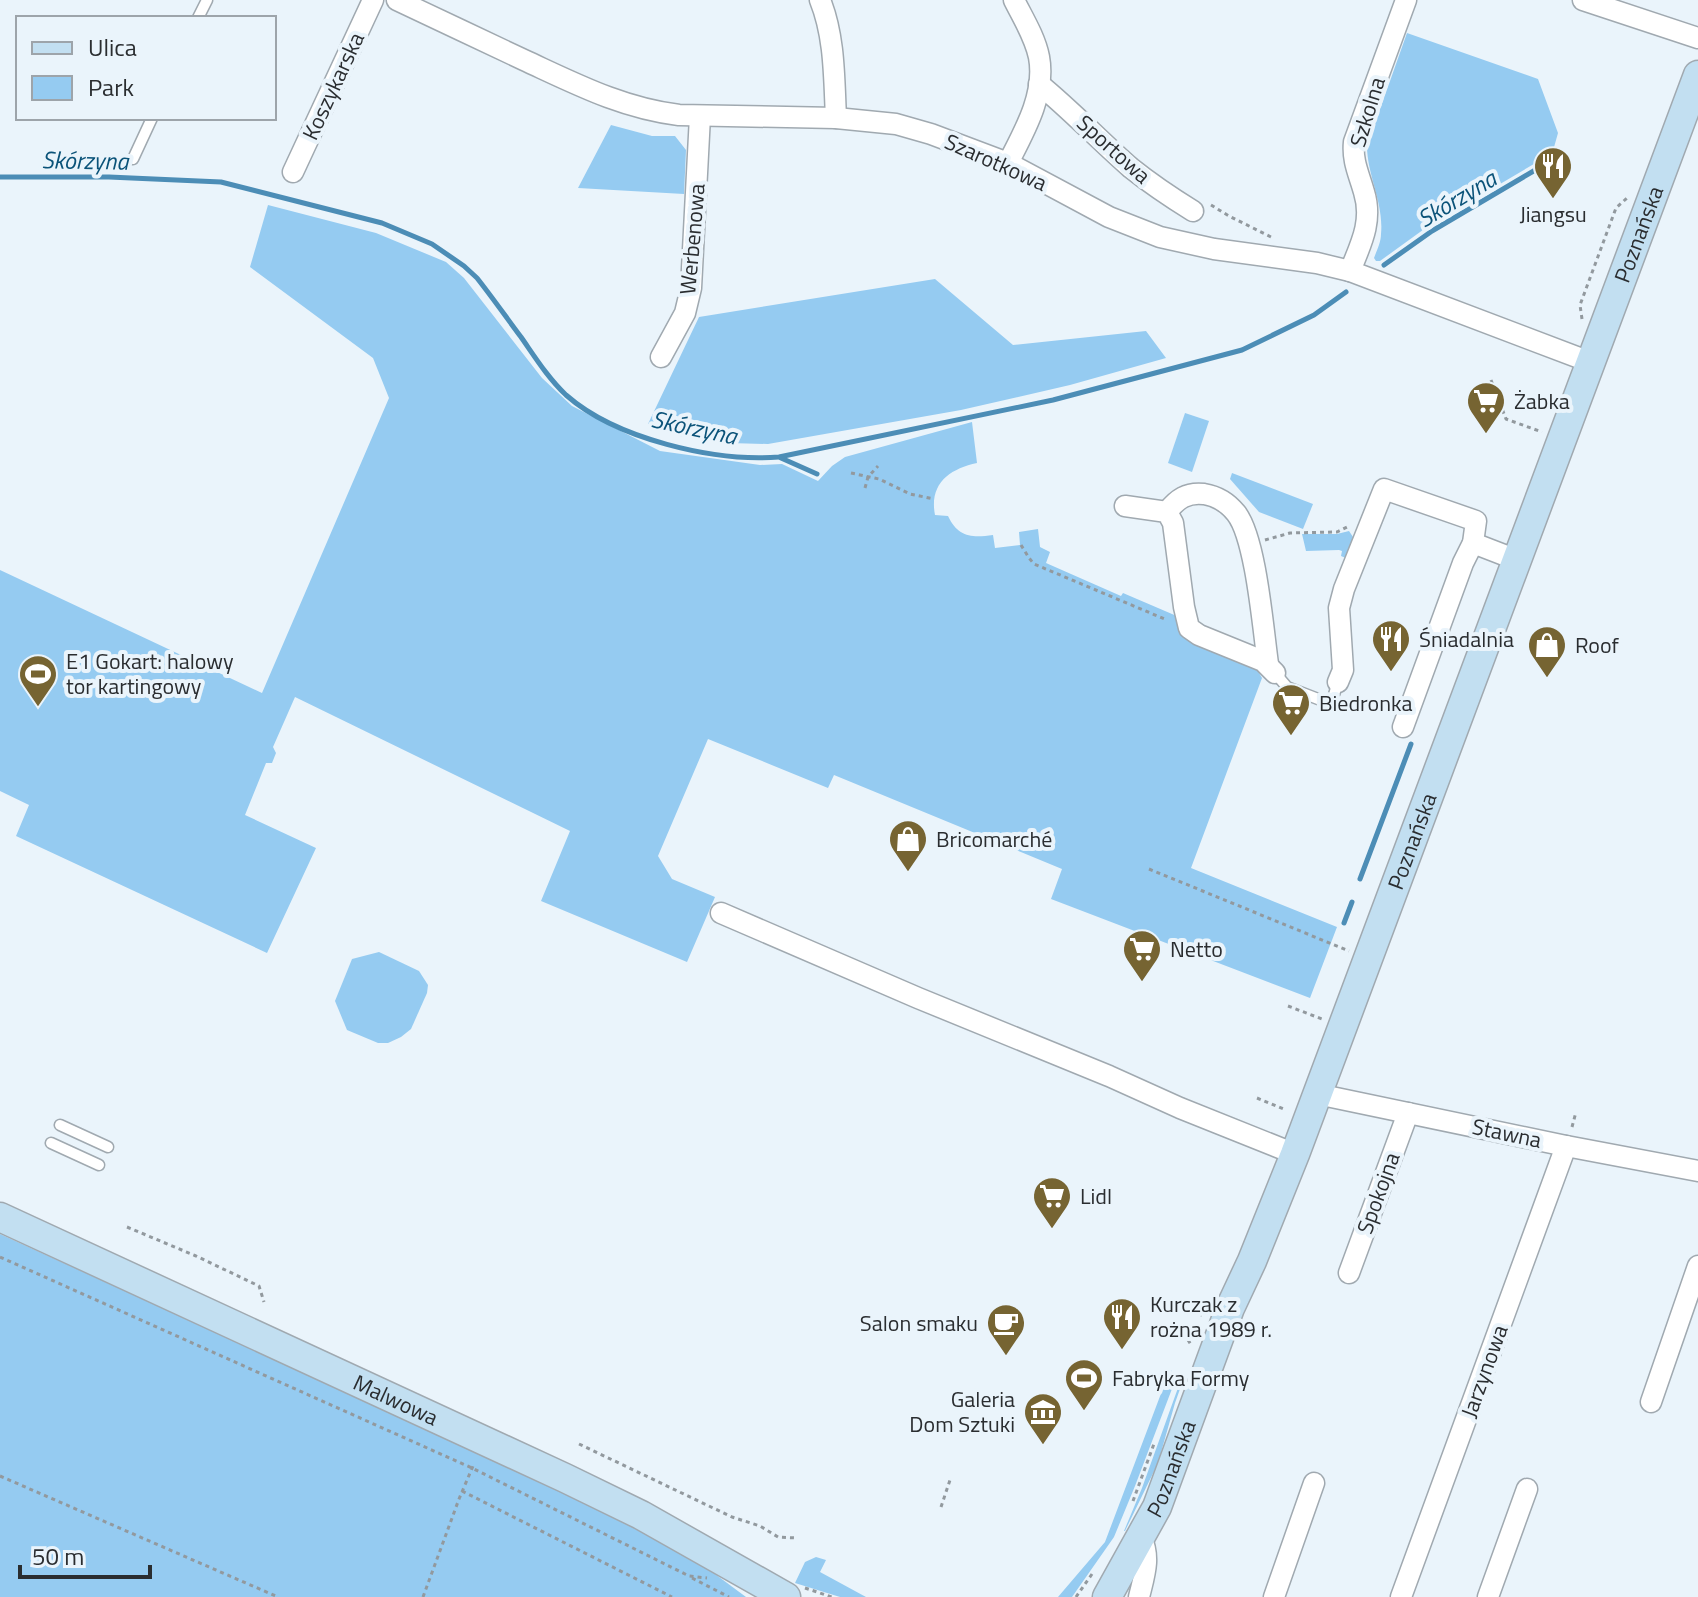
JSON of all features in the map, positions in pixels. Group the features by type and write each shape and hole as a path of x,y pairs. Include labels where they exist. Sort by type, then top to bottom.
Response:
{"street":[{"name":"Koszykarska","path":"293,172 373,0"},
{"name":"Szarotkowa","path":"397,0 621,103 655,112 700,116 836,118 896,124 1008,163 1109,217 1160,237 1350,271 1590,362"},
{"path":"820,0 832,49 836,118"},
{"path":"1008,163 1034,107 1039,84 1039,58 1014,0"},
{"name":"Szkolna","path":"1350,271 1365,237 1367,222 1364,192 1354,166 1354,142 1406,0"},
{"path":"1583,0 1698,38"},
{"name":"Poznańska","path":"1107,1597 1157,1507 1230,1308 1295,1154 1698,75"},
{"name":"Sportowa","path":"1039,84 1131,168 1201,207"},
{"name":"Werbenowa","path":"661,357 685,313 691,288 700,116"},
{"path":"1338,682 1343,670 1339,608 1384,489 1476,521 1473,543 1403,727"},
{"path":"1167,512 1181,497 1202,494 1216,498 1236,513 1253,561 1271,669"},
{"path":"1125,506 1167,512"},
{"path":"1167,512 1173,523 1189,628 1271,669"},
{"path":"1473,543 1517,560"},
{"path":"721,913 1295,1154"},
{"name":"Stawna","path":"1317,1094 1568,1140 1698,1171"},
{"name":"Spokojna","path":"1349,1273 1408,1113"},
{"name":"Jarzynowa","path":"1401,1597 1568,1140"},
{"name":"Malwowa","path":"0,1217 641,1515 786,1597"},
{"path":"1651,1402 1698,1266"},
{"path":"1274,1597 1314,1483"},
{"path":"1488,1597 1527,1489"},
{"path":"1139,1597 1147,1562 1146,1547 1141,1537"}],"lane":[{"path":"133,159 151,120"},
{"path":"1271,669 1287,687 1331,704 1338,682"},
{"path":"60,1125 108,1147"},
{"path":"51,1143 99,1165"}],"path":[{"path":"1582,319 1580,305 1616,208 1635,190"},
{"path":"1201,207 1229,216 1271,237"},
{"path":"1491,380 1506,419 1544,432"},
{"path":"865,488 868,477 878,466"},
{"path":"851,473 879,479 910,494 934,499"},
{"path":"1248,543 1290,533 1337,532 1353,522"},
{"path":"1021,545 1029,558 1044,569 1168,621"},
{"path":"1149,869 1351,951"},
{"path":"1288,1006 1325,1020"},
{"path":"1257,1098 1286,1110"},
{"path":"1568,1140 1576,1112"},
{"path":"127,1227 259,1286 264,1302"},
{"path":"0,1257 472,1468 729,1597"},
{"path":"1192,1312 1202,1315"},
{"path":"1184,1333 1191,1345"},
{"path":"423,1597 484,1441"},
{"path":"579,1444 778,1537 797,1538"},
{"path":"0,1476 278,1597"},
{"path":"941,1507 950,1480"},
{"path":"462,1491 672,1597"},
{"path":"689,1576 700,1579 710,1577"}],"green space":[{"path":"1407,33 1538,79 1558,133 1551,158 1539,161 1376,261 1381,223 1367,146"},
{"path":"611,125 652,136 675,136 686,150 684,194 578,188"},
{"path":"268,205 376,233 446,262 464,278 542,378 572,406 660,451 760,465 782,464 818,481 845,457 972,422 977,463 958,469 943,480 935,495 935,515 948,516 956,528 966,534 993,535 995,548 1020,545 1019,532 1038,529 1040,547 1050,552 1046,563 1179,617 1255,666 1262,678 1191,868 1337,927 1310,998 1051,899 1062,869 834,775 828,788 708,739 658,856 672,879 715,897 687,962 541,901 570,831 295,697 273,747 276,753 272,763 266,763 245,815 316,848 267,953 16,836 29,805 0,791 0,570 262,693 389,398 373,358 250,267"},
{"path":"935,279 1013,345 1146,331 1166,358 1070,385 961,410 768,444 729,443 677,436 648,424 699,317"},
{"path":"1185,413 1209,421 1192,472 1168,463"},
{"path":"1232,473 1313,504 1303,529 1259,512 1230,479"},
{"path":"1349,531 1355,540 1348,559 1341,556 1342,551 1339,550 1306,551 1302,534"},
{"path":"379,952 419,971 428,985 411,1029 388,1043 378,1043 347,1030 335,1001 352,959"},
{"path":"0,1234 529,1475 692,1557 746,1597 0,1597"},
{"path":"1166,1369 1178,1373 1114,1537 1072,1597 1058,1597 1105,1542 1165,1383 1153,1377 1155,1372 1160,1374"},
{"path":"1183,1374 1158,1463 1124,1531 1142,1488"},
{"path":"816,1557 826,1560 820,1572 866,1597 840,1597 795,1583 805,1562"}],"waterway":[{"name":"Skórzyna","path":"1384,265 1432,231 1548,165"},
{"name":"Skórzyna","path":"0,177 109,177 221,182 382,223 432,244 464,266 483,285 553,382 587,411 638,435 725,456 779,457 1053,400 1242,350 1314,315 1346,292"},
{"path":"781,458 817,474"},
{"path":"1360,879 1411,744"},
{"path":"1344,923 1352,902"}],"place":[{"name":"Jiangsu","path":"1553,200"},
{"name":"Żabka","path":"1486,435"},
{"name":"Śniadalnia","path":"1391,673"},
{"name":"Roof","path":"1547,679"},
{"name":"E1 Gokart: halowy tor kartingowy","path":"38,708"},
{"name":"Biedronka","path":"1291,737"},
{"name":"Bricomarché","path":"908,873"},
{"name":"Netto","path":"1142,983"},
{"name":"Lidl","path":"1052,1230"},
{"name":"Kurczak z rożna 1989 r.","path":"1122,1351"},
{"name":"Salon smaku","path":"1006,1357"},
{"name":"Fabryka Formy","path":"1084,1412"},
{"name":"Galeria Dom Sztuki","path":"1043,1446"}]}
